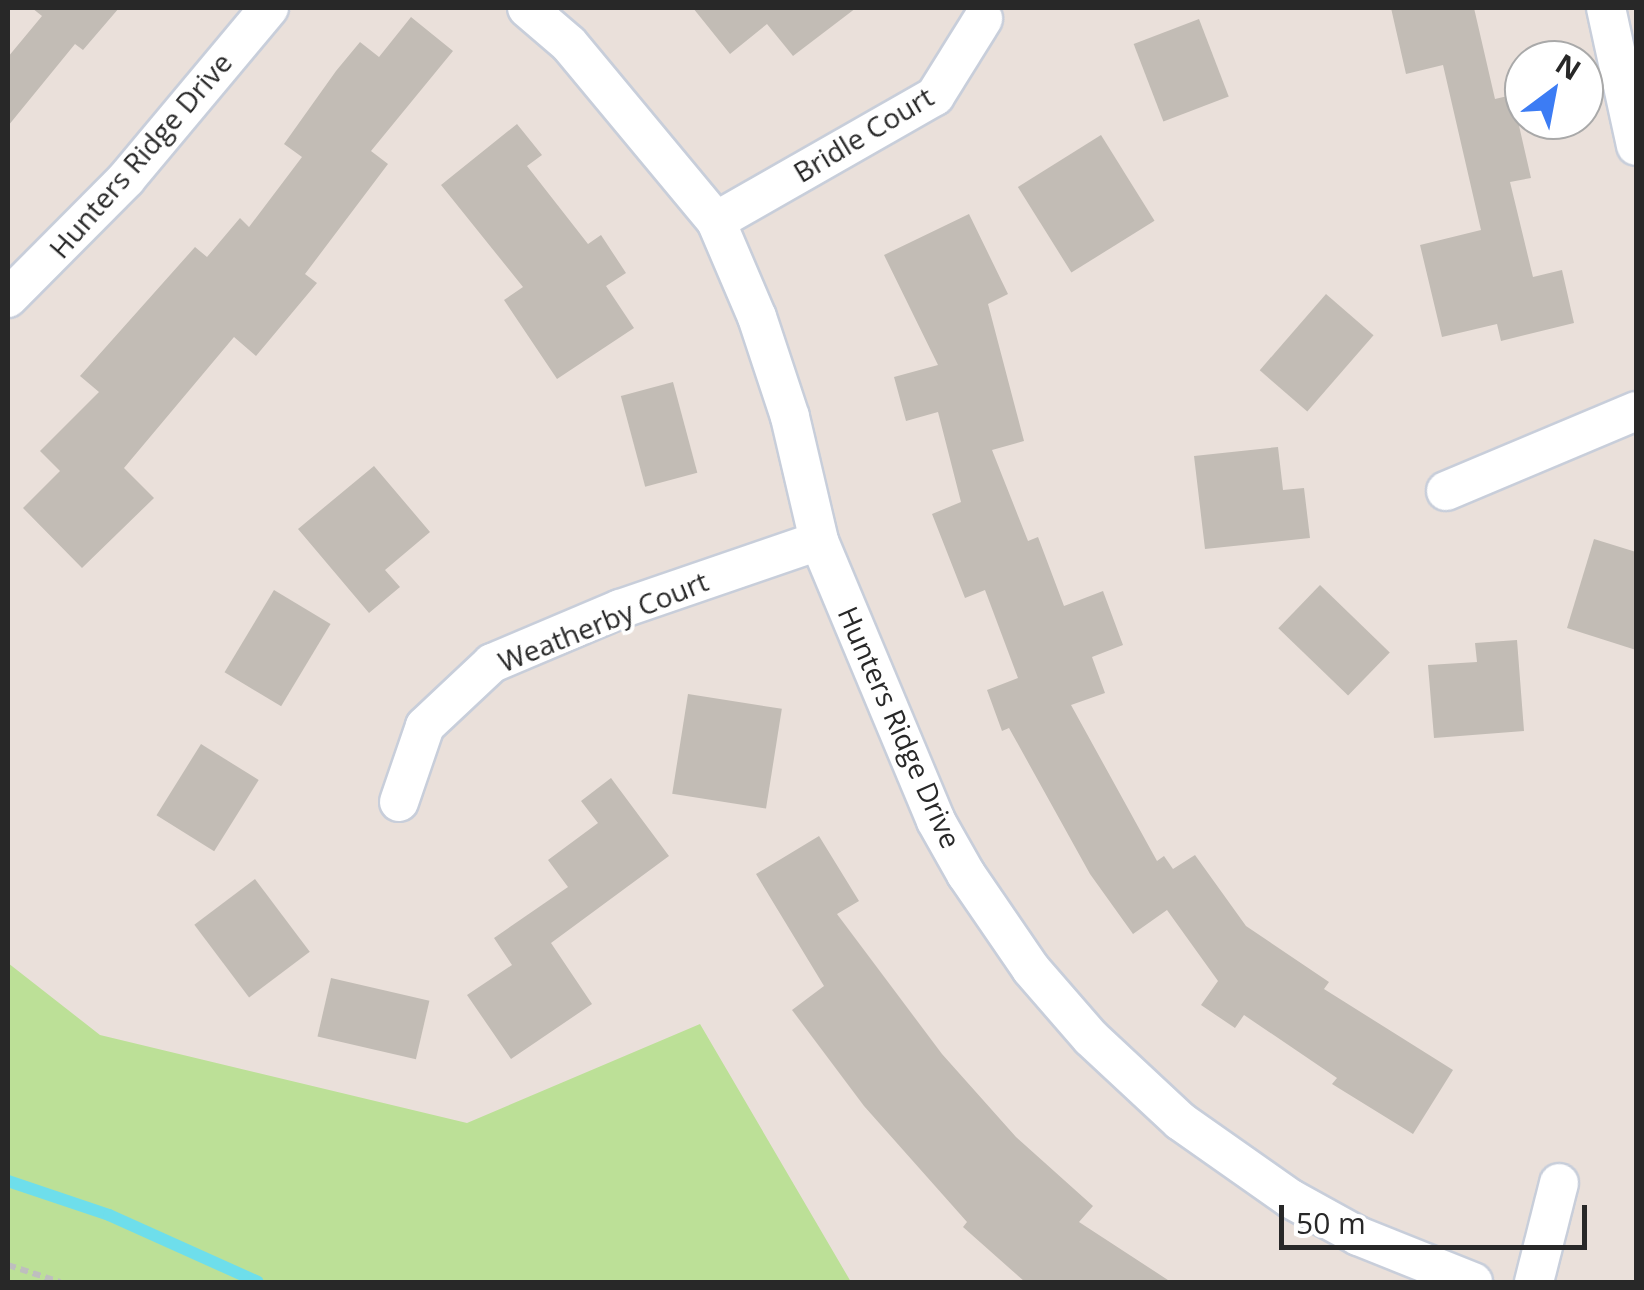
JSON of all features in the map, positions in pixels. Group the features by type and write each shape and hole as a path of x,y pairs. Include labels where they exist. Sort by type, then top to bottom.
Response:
{"street":[{"name":"Hunters Ridge Drive","path":"8,298 126,179 269,8"},
{"name":"Hunters Ridge Drive","path":"527,8 569,44 716,220 757,318 790,417 818,540 951,847 1031,968 1091,1038 1180,1121 1291,1199 1358,1236 1474,1282"},
{"path":"1606,8 1636,146"},
{"name":"Bridle Court","path":"716,220 935,96 983,19"},
{"path":"1446,491 1636,411"},
{"name":"Weatherby Court","path":"398,802 425,726 492,663 620,608 818,540"},
{"path":"1534,1282 1559,1183"}],"path":[{"path":"8,1265 60,1282"}],"green space":[{"path":"8,963 100,1035 467,1123 700,1024 851,1282 8,1282"}],"building":[{"path":"32,8 119,8 83,50 75,44 8,126 8,57 42,16"},
{"path":"693,8 856,8 793,56 767,24 730,54"},
{"path":"1391,8 1474,8 1495,99 1504,97 1504,140 1522,140 1531,178 1510,182 1533,277 1562,270 1574,323 1501,341 1497,324 1442,337 1420,245 1481,230 1443,65 1406,74"},
{"path":"411,17 453,51 371,151 388,164 305,274 317,283 256,356 234,337 124,468 154,498 82,568 23,508 60,471 40,451 99,392 80,376 195,247 207,257 240,218 249,227 302,157 284,144 336,71 360,42 379,57"},
{"path":"1199,19 1229,96 1163,122 1134,44"},
{"path":"517,124 542,155 527,166 588,244 601,235 626,273 606,286 634,328 557,379 504,300 523,287 441,185"},
{"path":"1101,135 1155,221 1071,273 1018,187"},
{"path":"969,214 1008,294 988,304 1024,441 992,450 1028,541 1038,537 1064,606 1103,591 1123,645 1092,657 1105,693 1071,705 1157,861 1164,856 1173,869 1195,855 1246,926 1329,982 1324,989 1453,1070 1413,1134 1332,1084 1337,1078 1244,1015 1235,1028 1201,1005 1218,981 1167,910 1133,934 1090,874 1009,728 1002,731 987,690 1018,678 985,590 965,598 932,514 961,502 938,412 906,421 894,377 938,365 884,255"},
{"path":"1326,294 1374,335 1307,412 1260,370"},
{"path":"673,382 697,473 645,487 621,396"},
{"path":"1278,447 1283,490 1304,488 1310,538 1205,549 1194,456"},
{"path":"374,466 430,532 385,570 400,587 369,613 298,529"},
{"path":"1594,539 1636,552 1636,650 1567,628"},
{"path":"1320,585 1390,652 1348,696 1278,628"},
{"path":"274,590 331,624 281,706 225,672"},
{"path":"1517,640 1524,731 1434,738 1428,665 1477,662 1475,643"},
{"path":"688,694 782,709 766,809 672,794"},
{"path":"201,744 259,780 214,851 156,815"},
{"path":"611,778 669,856 551,943 592,1004 511,1059 467,995 512,965 494,938 568,887 548,860 598,823 581,801"},
{"path":"819,836 859,901 837,914 942,1054 1016,1137 1093,1206 1079,1222 1171,1282 1025,1282 963,1227 967,1222 864,1106 792,1010 824,986 756,874"},
{"path":"255,879 310,952 249,997 194,925"},
{"path":"331,978 429,1001 416,1059 318,1036"}],"waterway":[{"path":"8,1181 109,1215 258,1282"}]}
